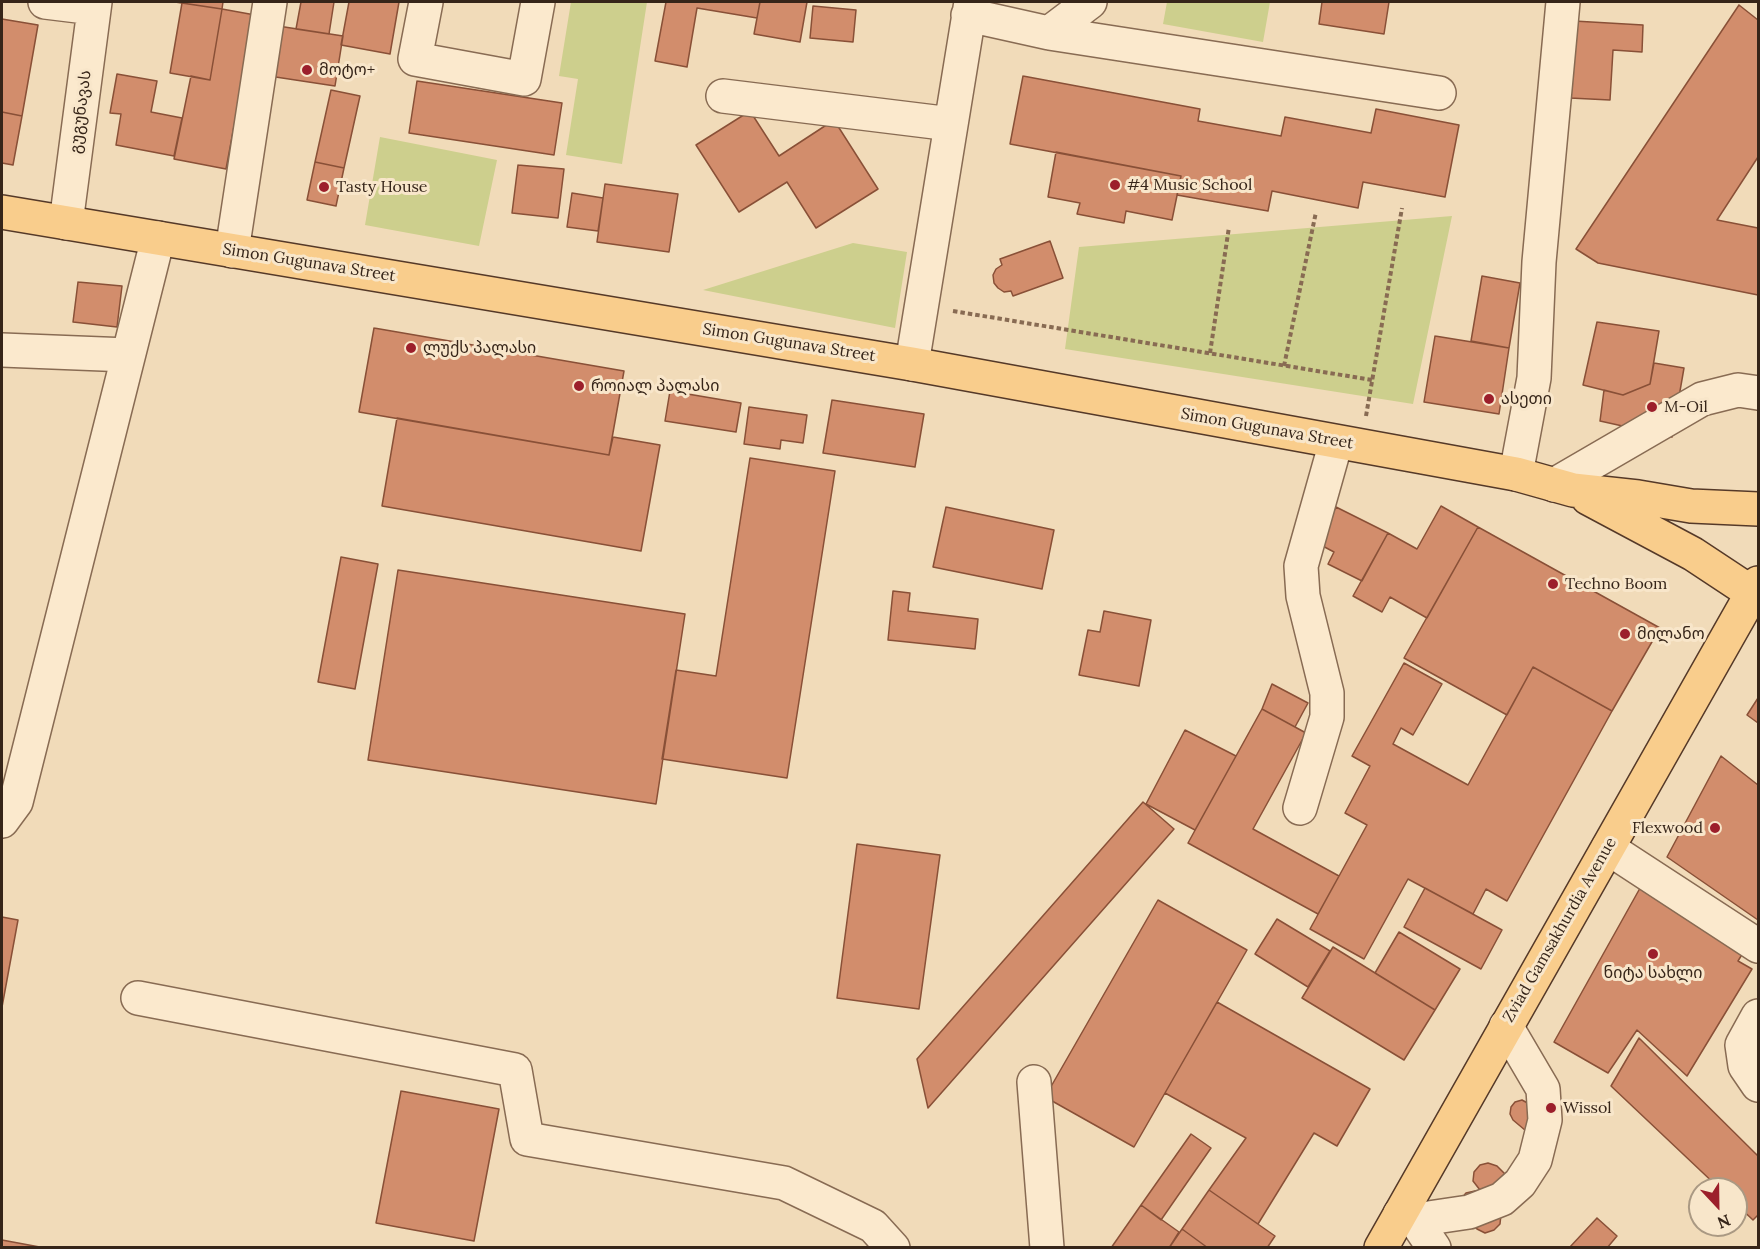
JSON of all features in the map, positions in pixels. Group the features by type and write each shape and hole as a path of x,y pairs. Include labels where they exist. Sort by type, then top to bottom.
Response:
{"main road":[{"name":"Simon Gugunava Street","path":"2,212 912,364 1516,474 1564,487 1691,506 1758,509"},
{"name":"Simon Gugunava Street","path":"1564,487 1755,588"},
{"name":"Zviad Gamsakhurdia Avenue","path":"1381,1248 1408,1217 1506,1026 1755,588"}],"street":[{"path":"45,2 94,5"},
{"path":"232,250 270,2"},
{"path":"426,2 415,59 524,79 538,2"},
{"path":"1049,33 1090,2"},
{"path":"1516,474 1534,378 1539,262 1563,2"},
{"name":"გუგუნავას","path":"66,223 94,5"},
{"path":"912,364 969,8 1049,33 1439,93"},
{"path":"723,96 951,124"},
{"path":"2,821 16,802 158,238"},
{"path":"2,350 128,355"},
{"path":"1564,487 1702,399 1738,390 1758,393"},
{"path":"1300,808 1327,717 1327,693 1303,596 1302,566 1349,444"},
{"path":"1608,848 1758,945"},
{"path":"138,998 515,1070 527,1139 784,1183 873,1226 893,1248"},
{"path":"1758,1016 1742,1044 1745,1066 1758,1085"},
{"path":"1408,1217 1469,1212 1502,1199 1520,1183 1535,1160 1545,1120 1543,1089 1506,1026"},
{"path":"1034,1082 1047,1248"},
{"path":"1408,1217 1434,1248"}],"path":[{"path":"1349,444 1372,380 1402,208"},
{"path":"1284,366 1316,212"},
{"path":"1210,353 1229,227"},
{"path":"921,306 1372,380"}],"green space":[{"path":"571,2 647,2 622,164 566,155 578,79 559,76"},
{"path":"1167,2 1270,2 1263,42 1163,24"},
{"path":"380,137 497,160 479,246 365,225"},
{"path":"1452,216 1413,404 1065,349 1079,247"},
{"path":"853,243 907,252 895,328 703,290"}],"building":[{"path":"175,2 223,2 222,9"},
{"path":"301,2 334,2 329,34 296,29"},
{"path":"349,2 399,2 390,54 341,45"},
{"path":"666,2 760,2 757,18 697,8 687,67 655,61"},
{"path":"760,2 807,2 800,42 754,34"},
{"path":"1322,2 1389,2 1384,34 1319,24"},
{"path":"182,3 222,9 210,80 170,73"},
{"path":"1739,5 1758,20 1758,157 1717,220 1758,228 1758,295 1598,263 1576,249"},
{"path":"813,6 856,10 853,42 810,38"},
{"path":"222,9 255,15 226,169 174,159 191,76 210,80"},
{"path":"2,19 38,25 22,116 2,112"},
{"path":"1574,21 1643,25 1642,52 1613,50 1610,100 1570,98"},
{"path":"278,26 343,36 335,86 269,76"},
{"path":"117,74 157,81 151,112 182,118 174,156 116,145 121,114 110,113"},
{"path":"1023,76 1200,109 1198,121 1281,136 1285,117 1371,133 1376,109 1459,125 1445,197 1363,182 1358,208 1272,191 1268,211 1177,195 1181,176 1010,144"},
{"path":"417,81 562,103 554,155 409,133"},
{"path":"331,90 360,96 344,168 315,162"},
{"path":"750,111 779,156 834,120 878,189 816,228 787,182 739,212 696,145"},
{"path":"2,112 22,116 13,165 2,163"},
{"name":"#4 Music School","path":"1056,152 1181,176 1172,220 1126,211 1124,223 1077,214 1080,203 1048,197"},
{"path":"315,162 344,168 336,206 307,200"},
{"path":"518,165 564,169 558,218 512,213"},
{"path":"605,184 678,194 669,252 597,242"},
{"path":"572,193 603,198 598,231 567,227"},
{"path":"1050,241 1063,278 1013,296 1011,291 1004,292 998,288 994,283 993,275 1002,265 1000,259"},
{"path":"1482,276 1520,283 1509,348 1471,341"},
{"path":"78,282 122,286 117,327 73,322"},
{"path":"1597,322 1659,331 1650,384 1623,395 1583,385"},
{"path":"374,328 624,371 609,455 359,412"},
{"path":"1435,336 1509,348 1499,414 1424,402"},
{"path":"1654,363 1684,368 1672,437 1600,421 1604,390 1623,395 1650,384"},
{"path":"670,391 741,403 736,432 665,421"},
{"path":"832,400 924,414 915,467 823,453"},
{"path":"749,407 807,415 803,443 781,440 780,449 744,444"},
{"path":"397,418 609,455 613,437 660,445 641,551 382,506"},
{"path":"750,458 835,471 787,778 662,759 676,670 716,676"},
{"path":"1441,506 1478,527 1427,618 1390,597 1382,612 1353,596 1388,533 1417,549"},
{"path":"946,507 1054,530 1042,589 933,567"},
{"path":"1336,507 1388,533 1362,581 1328,564 1334,552 1317,543"},
{"path":"1478,527 1660,628 1612,711 1533,667 1507,715 1404,658"},
{"path":"341,557 378,564 355,689 318,682"},
{"path":"398,570 685,614 656,804 368,760"},
{"path":"893,591 910,593 908,611 978,619 975,649 888,640"},
{"path":"1104,611 1151,620 1139,686 1079,675 1088,630 1100,632"},
{"path":"1404,663 1442,684 1413,735 1401,728 1393,744 1468,785 1533,667 1612,711 1507,901 1486,889 1473,914 1408,879 1364,959 1310,929 1367,825 1345,813 1370,766 1352,756"},
{"path":"1272,684 1308,703 1295,727 1262,709"},
{"path":"1758,698 1758,723 1747,715"},
{"path":"1262,709 1306,733 1253,829 1339,876 1318,914 1188,843"},
{"path":"1185,730 1236,756 1195,830 1146,804"},
{"path":"1721,756 1758,785 1758,920 1667,857"},
{"path":"1143,802 1174,829 928,1108 917,1059"},
{"path":"857,844 940,855 919,1009 837,998"},
{"path":"1644,881 1746,948 1738,961 1752,969 1687,1076 1637,1030 1608,1073 1554,1042"},
{"path":"1425,888 1502,930 1481,969 1404,927"},
{"path":"1158,900 1247,950 1134,1147 1045,1097"},
{"path":"2,917 18,920 2,1007"},
{"path":"1277,919 1330,951 1308,987 1255,954"},
{"path":"1399,932 1460,969 1435,1010 1375,973"},
{"path":"1333,947 1435,1010 1404,1060 1302,998"},
{"path":"1217,1002 1370,1089 1337,1146 1314,1133 1258,1224 1209,1190 1246,1138 1165,1093"},
{"path":"1639,1038 1758,1156 1758,1215 1753,1220 1748,1215 1748,1177 1707,1177 1611,1086"},
{"path":"401,1091 499,1109 474,1241 376,1223"},
{"path":"1522,1100 1533,1106 1532,1136 1513,1120 1510,1114 1515,1102"},
{"path":"1191,1134 1211,1148 1161,1220 1141,1205"},
{"path":"1488,1163 1497,1166 1510,1179 1480,1190 1473,1181 1474,1172 1480,1165"},
{"path":"1209,1190 1275,1236 1267,1248 1208,1248 1182,1229"},
{"path":"1475,1191 1483,1194 1501,1214 1500,1224 1494,1230 1485,1233 1477,1229 1465,1217 1460,1200 1466,1193"},
{"path":"1141,1205 1179,1232 1169,1248 1111,1248"},
{"path":"1597,1218 1617,1236 1607,1248 1569,1248"},
{"path":"1182,1229 1208,1248 1169,1248"},
{"path":"2,1240 45,1248 2,1248"}],"place":[{"name":"მოტო+","path":"307,70"},
{"name":"#4 Music School","path":"1115,185"},
{"name":"Tasty House","path":"324,187"},
{"name":"ლუქს პალასი","path":"411,348"},
{"name":"როიალ პალასი","path":"579,386"},
{"name":"ასეთი","path":"1489,399"},
{"name":"M-Oil","path":"1652,407"},
{"name":"Techno Boom","path":"1553,584"},
{"name":"მილანო","path":"1625,634"},
{"name":"Flexwood","path":"1715,828"},
{"name":"ნიტა სახლი","path":"1653,954"},
{"name":"Wissol","path":"1551,1108"}]}
